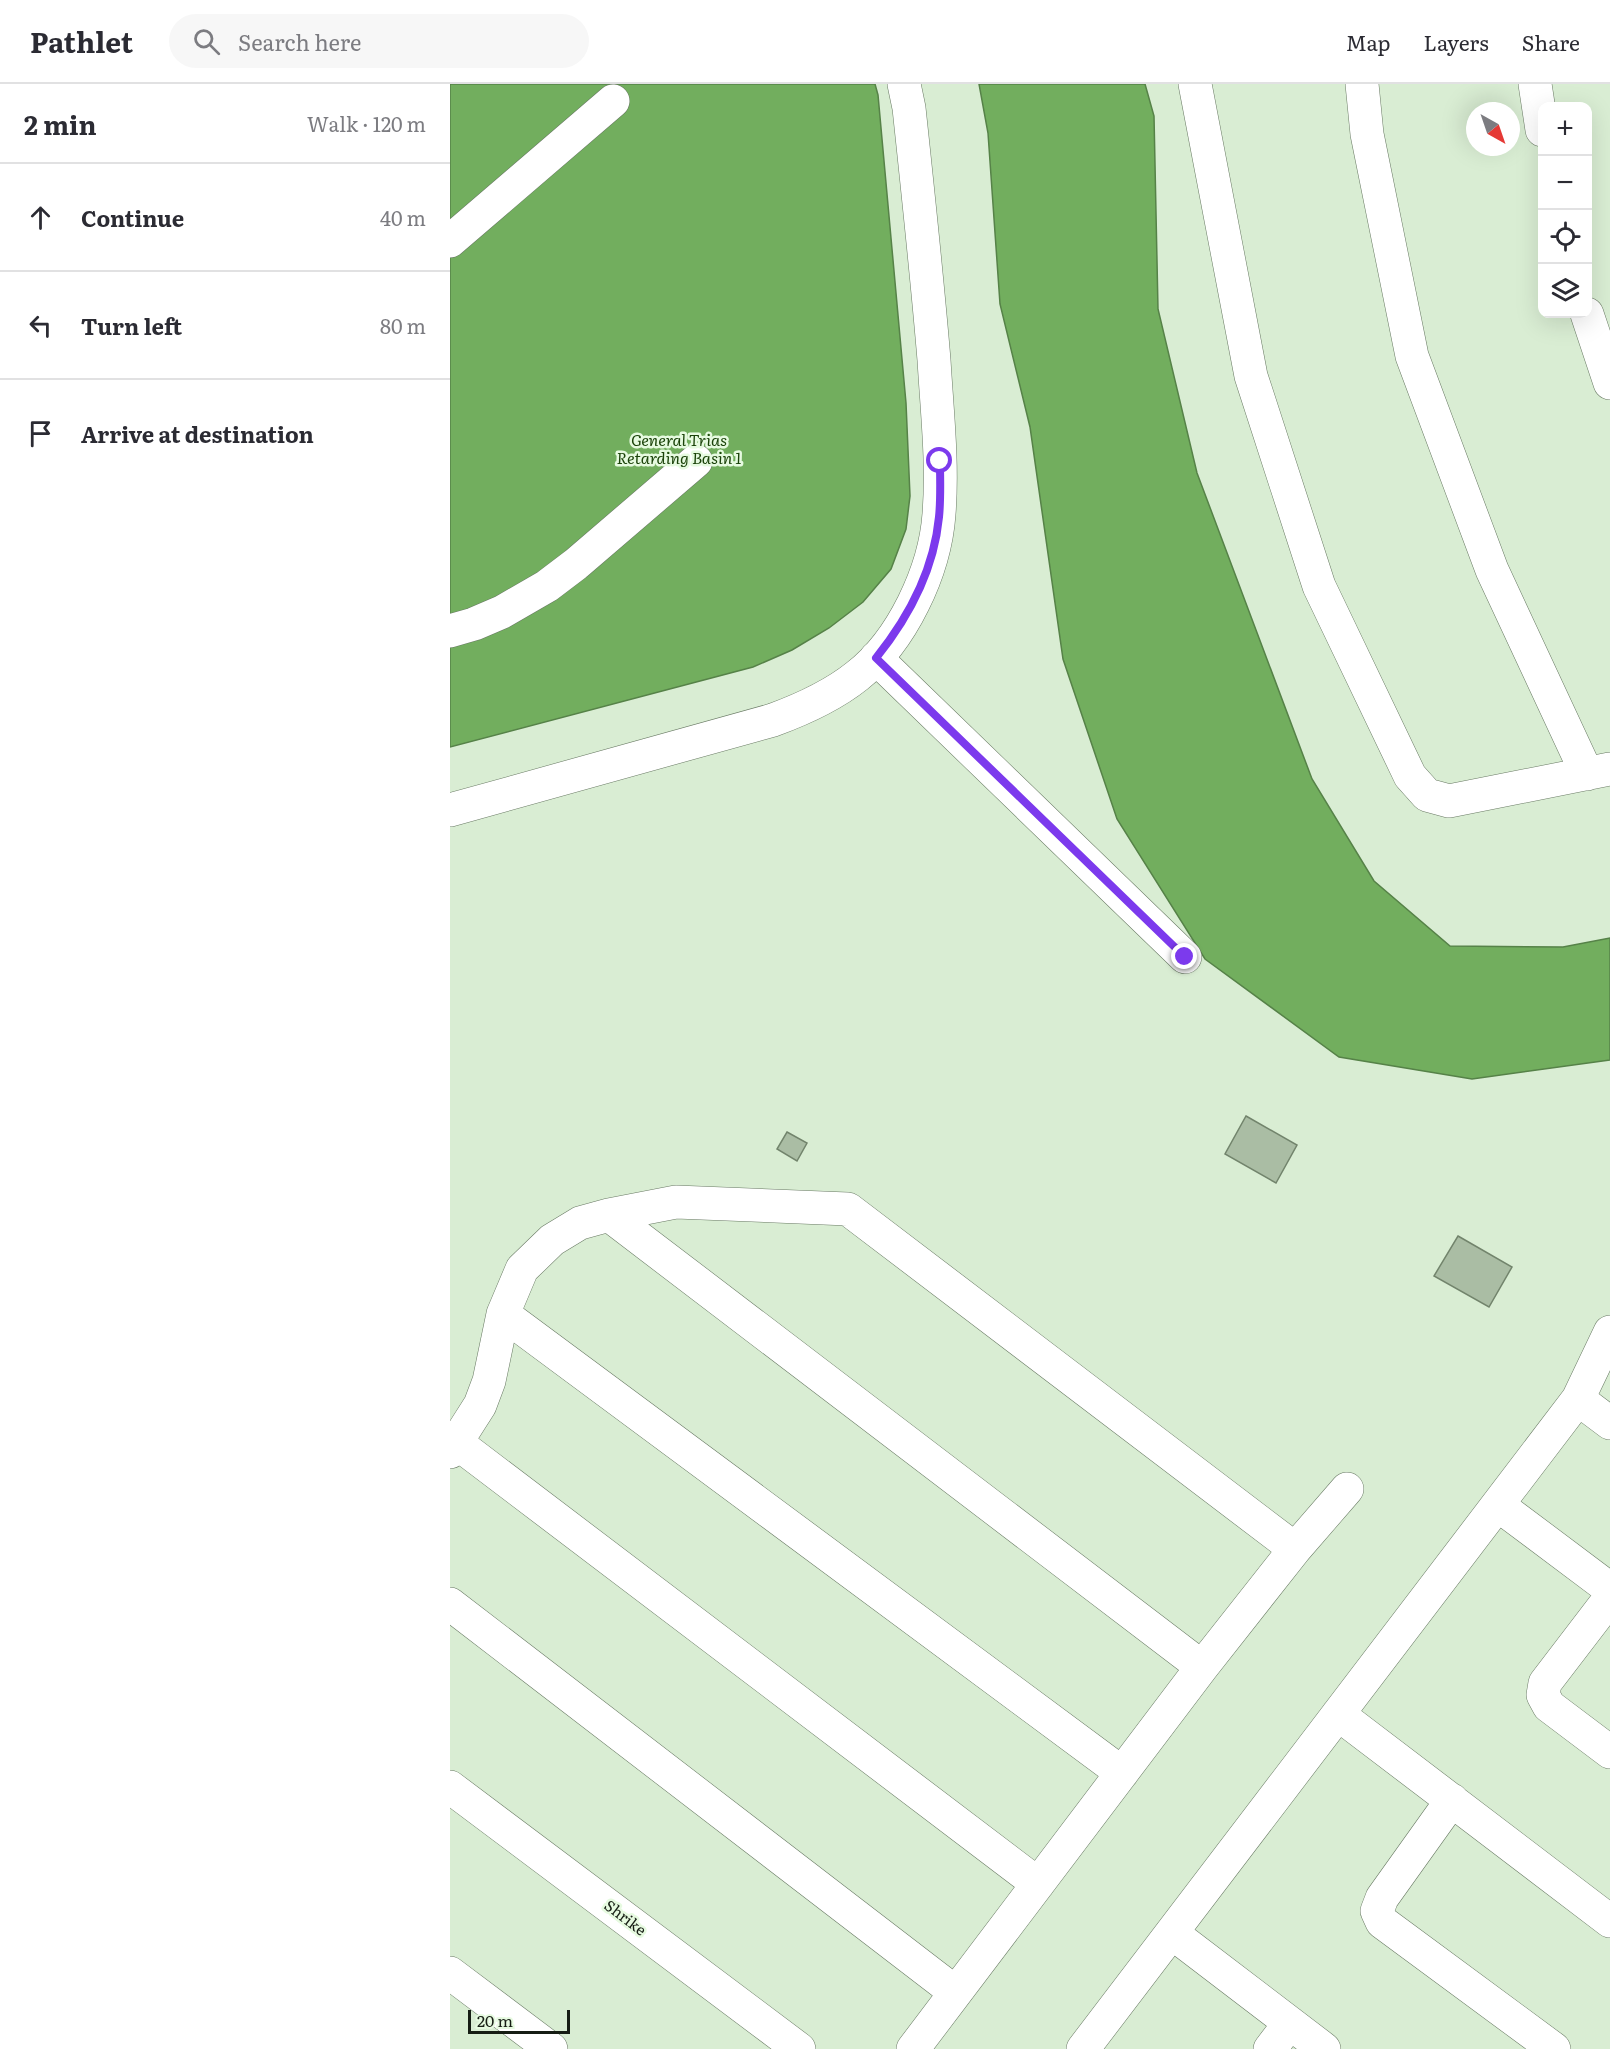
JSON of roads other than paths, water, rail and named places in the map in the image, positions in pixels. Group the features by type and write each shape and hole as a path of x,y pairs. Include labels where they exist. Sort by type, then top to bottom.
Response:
{"street":[{"path":"450,810 773,720 817,702 858,675 876,658 905,617 926,575 937,535 940,451 929,294 910,119 904,84"},
{"path":"1195,84 1251,376 1319,586 1410,776 1428,795 1449,801 1598,771 1492,570 1412,356 1367,134 1362,84"},
{"path":"1535,84 1538,104"},
{"path":"450,242 613,101"},
{"path":"1588,318 1610,383"},
{"path":"450,631 502,612 547,586 696,461"},
{"path":"876,658 1185,957"},
{"path":"1038,1884 454,1448 480,1405 489,1381 503,1314 522,1269 552,1240 580,1223 676,1202 848,1209 1295,1548"},
{"path":"609,1215 1202,1667"},
{"path":"503,1314 1122,1773"},
{"path":"1083,2049 1578,1399 1610,1332"},
{"path":"1578,1399 1610,1423"},
{"path":"913,2049 1202,1667 1295,1548 1347,1489"},
{"path":"1498,1504 1610,1589"},
{"path":"1610,1598 1545,1683 1543,1695 1549,1706 1610,1752"},
{"path":"450,1604 955,1992"},
{"path":"1338,1714 1610,1921"},
{"name":"Shrike","path":"450,1787 800,2049"},
{"path":"1452,1800 1382,1898 1377,1911 1382,1922 1554,2049"},
{"path":"1172,1933 1324,2049"},
{"path":"450,1973 551,2049"},
{"path":"1270,2049 1290,2024"}],"water":[{"name":"General Trias Retarding Basin 1","path":"450,84 875,84 878,95 906,403 910,496 906,529 891,569 863,602 829,628 792,650 753,667 450,747"},
{"path":"979,84 1145,84 1154,116 1158,309 1197,473 1312,779 1374,881 1450,946 1563,947 1610,938 1610,1060 1472,1079 1339,1057 1205,959 1117,819 1063,659 1030,427 1000,304 988,133"}]}
